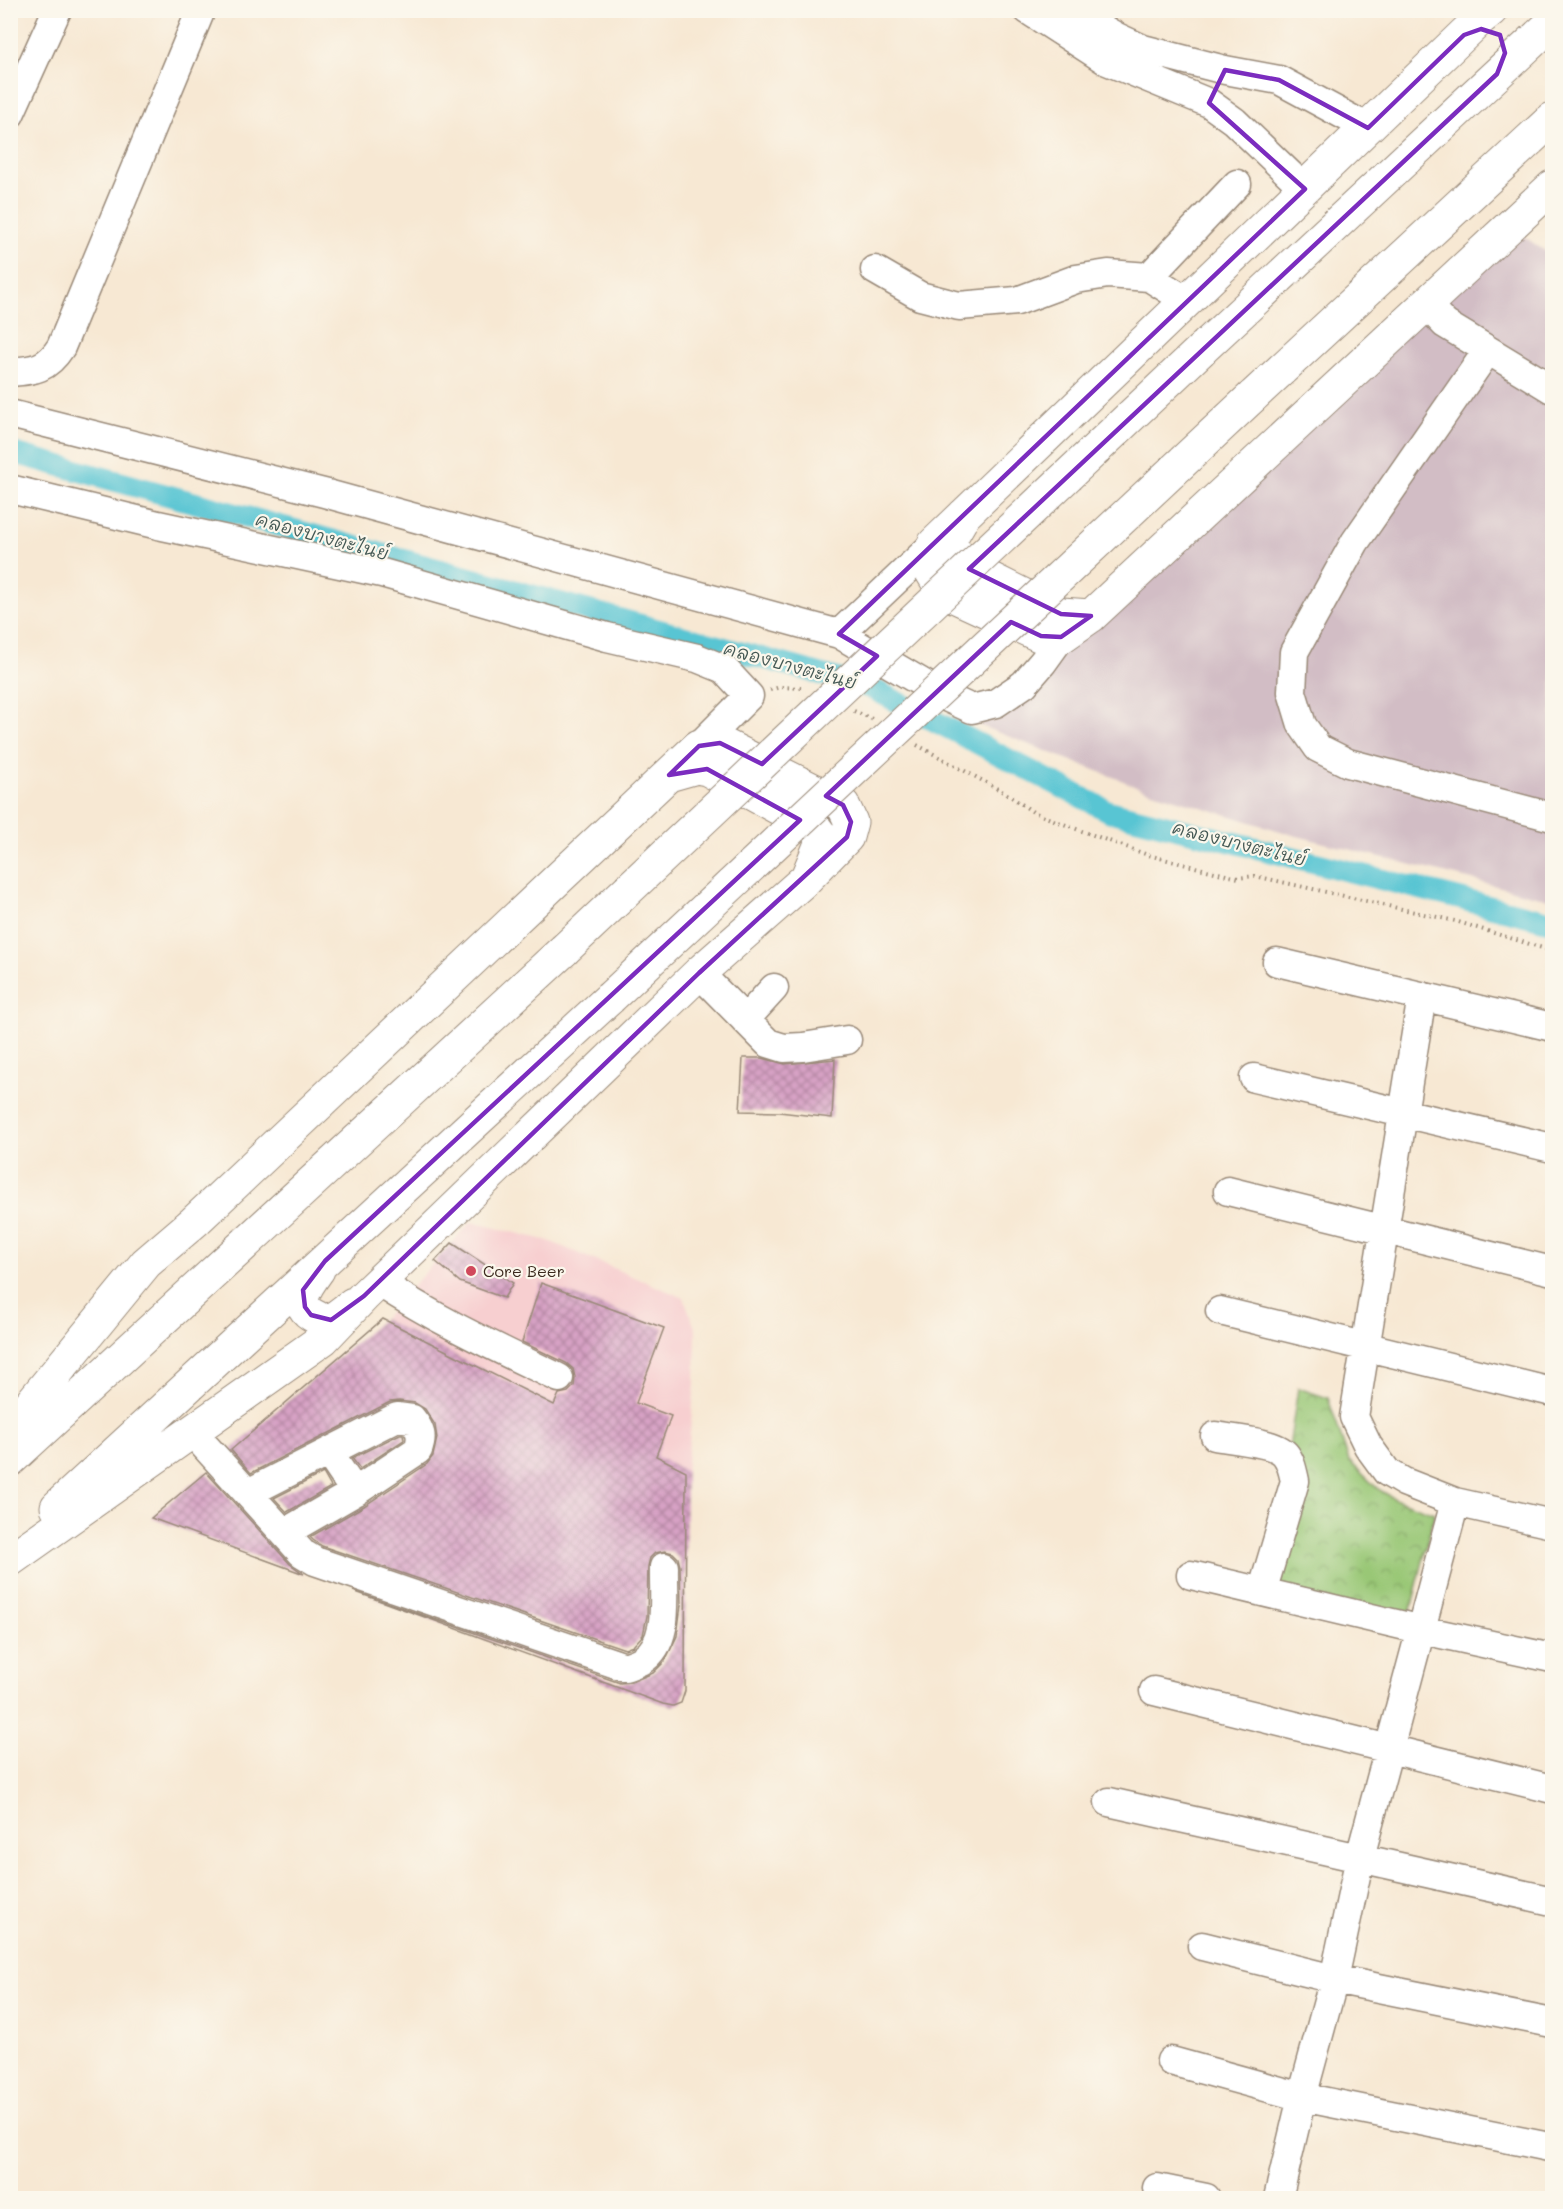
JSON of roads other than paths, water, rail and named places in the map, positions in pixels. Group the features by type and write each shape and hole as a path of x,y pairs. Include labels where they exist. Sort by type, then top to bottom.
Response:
{"main road":[{"path":"1491,10 934,544 928,560 936,579 954,596 1041,636 1061,637 1091,616 1550,188"},
{"path":"10,1460 564,950 1552,23"},
{"path":"1464,35 1481,29 1491,30 1500,35 1504,43 1504,53 1497,74"},
{"path":"10,1549 610,998 1552,119"},
{"path":"1513,155 1552,136"},
{"path":"966,512 950,539 953,551 971,567 1061,614 1091,616"},
{"path":"10,1429 146,1263 194,1222 699,746 720,743 843,805 851,822 847,837 807,878 699,973 323,1339 10,1560"},
{"path":"669,775 697,767 707,769 815,828 821,836 820,846 807,878"},
{"path":"194,1222 167,1259 165,1265 173,1278 183,1282 194,1279 230,1258"},
{"path":"324,1261 303,1290 302,1300 311,1315 324,1321 331,1320 372,1289"}],"street":[{"path":"10,114 57,10"},
{"path":"10,372 35,370 54,359 61,347 201,10"},
{"path":"1028,10 1107,61 1209,103 1234,121 1305,189"},
{"path":"1069,10 1117,38 1143,49 1225,70 1279,80 1368,128"},
{"path":"1209,103 1225,70"},
{"path":"1149,277 1237,184"},
{"path":"875,270 920,296 959,306 1017,301 1076,279 1108,274 1149,277 1187,301"},
{"path":"1426,304 1445,324 1552,389"},
{"path":"1488,350 1355,542 1294,652 1292,692 1302,724 1318,748 1348,763 1552,818"},
{"path":"10,414 324,493 839,634 948,698 972,709 996,703 1024,684 1061,637"},
{"path":"10,489 158,525 382,573 607,637 697,658 724,669 749,696 699,746"},
{"path":"839,634 934,544"},
{"path":"1277,962 1552,1028"},
{"path":"699,973 768,1043 783,1048 847,1040"},
{"path":"745,1020 774,988"},
{"path":"1422,996 1354,1417 1368,1446 1387,1472 1404,1482 1455,1502 1552,1524"},
{"path":"1254,1078 1552,1148"},
{"path":"1228,1191 1552,1270"},
{"path":"372,1289 414,1305 443,1322 559,1378"},
{"path":"1220,1311 1552,1392"},
{"path":"248,1493 397,1417 412,1419 422,1441 418,1450 355,1492 284,1533"},
{"path":"192,1432 302,1553 315,1561 625,1667 642,1661 654,1650 662,1633 664,1567"},
{"path":"1215,1436 1276,1447 1285,1454 1291,1467 1295,1481 1262,1592"},
{"path":"328,1452 355,1492"},
{"path":"1278,2199 1302,2097 1334,1979 1360,1857 1455,1502"},
{"path":"1191,1575 1422,1630 1552,1658"},
{"path":"1154,1690 1552,1789"},
{"path":"1109,1802 1552,1901"},
{"path":"1202,1946 1334,1979 1552,2023"},
{"path":"1171,2061 1302,2097 1548,2147"},
{"path":"1157,2188 1206,2199"}],"waterway":[{"name":"คลองบางตะไนย์","path":"10,452 871,688 1108,811 1552,922"}],"place":[{"name":"Core Beer","path":"471,1271"}]}
